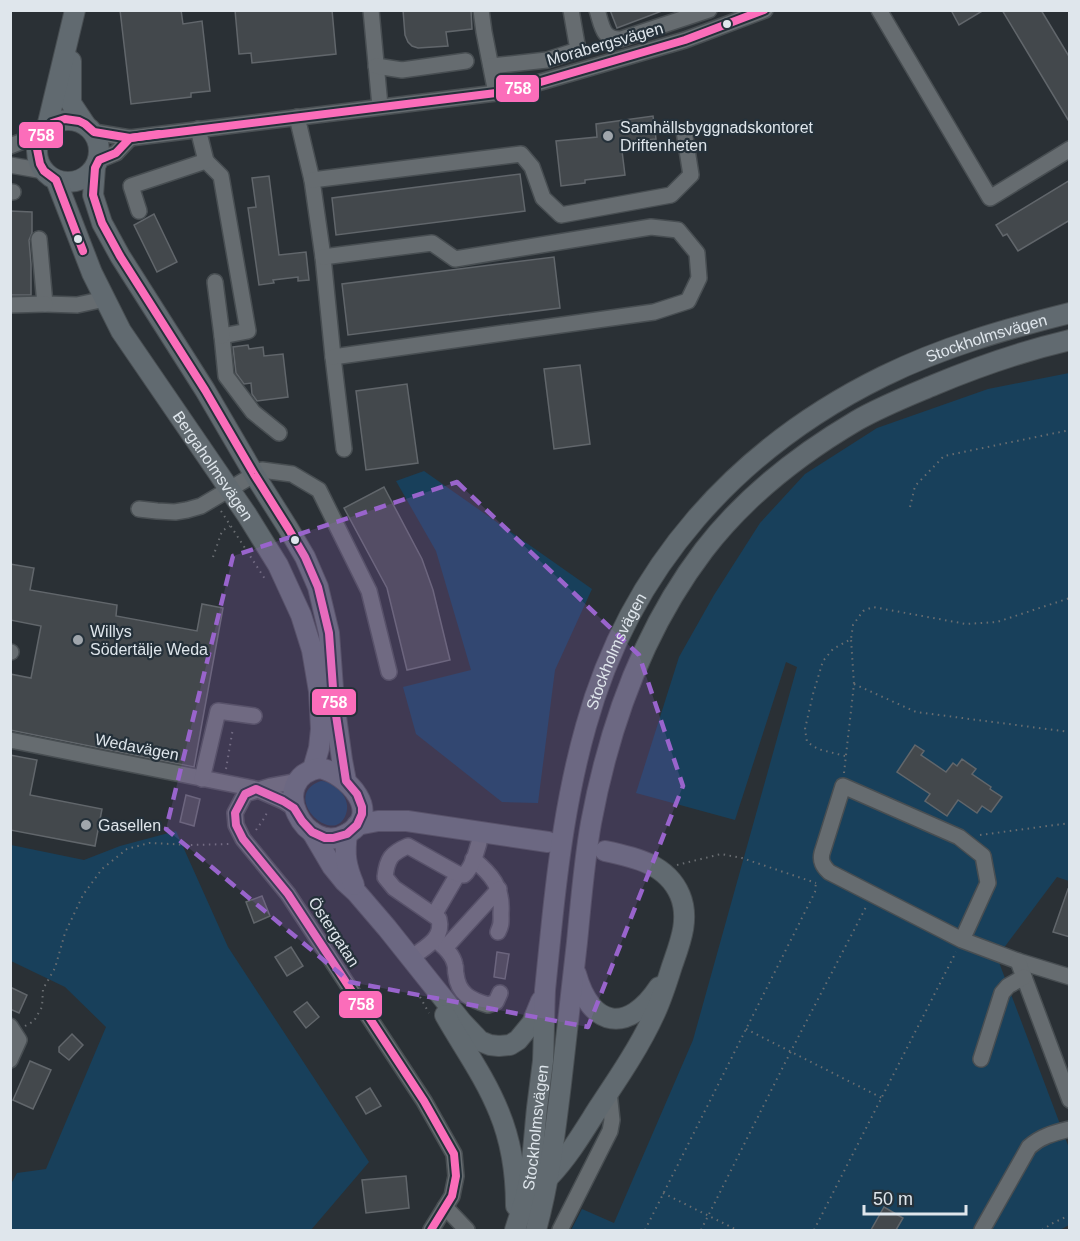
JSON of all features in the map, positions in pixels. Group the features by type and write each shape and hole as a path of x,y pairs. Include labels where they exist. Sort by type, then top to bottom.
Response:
{"main road":[{"path":"71,31 71,103 98,139 100,151 97,164 89,174 73,182 64,182 50,175 39,164 37,149 44,131 75,10"},
{"path":"44,131 52,123 65,119 78,121 89,128"},
{"name":"Bergaholmsvägen","path":"97,164 93,195 106,231 152,309 206,390 305,557 321,595 329,633 335,711 346,782"},
{"name":"Bergaholmsvägen","path":"50,175 92,273 121,331 222,494 278,565 301,615 312,650 319,691 321,729 320,748 306,775"},
{"name":"Stockholmsvägen","path":"522,1229 533,1158 543,1061 545,990 568,799 586,725 613,650 654,574 677,541 702,512 754,460 785,435 847,395 886,374 983,336 1070,313"},
{"name":"Stockholmsvägen","path":"522,1229 549,1178 591,823 612,736 630,682 646,647 685,578 705,549 753,497 805,455 858,420 956,376 1007,358 1070,340"},
{"path":"357,893 345,856 352,830 360,820 362,807 357,794 346,782 320,768 306,775 293,794 294,808 312,832 332,866 480,1041 499,1046 510,1045 518,1040 532,1023 545,990"},
{"path":"360,801 407,821"},
{"path":"312,832 325,838 333,838 378,821 407,821 548,842"},
{"path":"549,1178 570,1152 650,1023 663,995 684,926 684,908 680,894 673,883 657,868 644,861 605,851"},
{"path":"416,964 500,1113 514,1166 522,1229"},
{"path":"574,968 579,986 590,1006 605,1017 614,1019 634,1014 644,1006 672,967"}],"street":[{"path":"371,10 380,106"},
{"path":"481,10 496,93"},
{"path":"491,66 548,60 578,50 571,10"},
{"path":"597,10 606,35 613,39 621,39 709,10"},
{"name":"Morabergsvägen","path":"89,128 130,138 496,93 685,40 735,16 765,10"},
{"path":"879,10 990,198 1070,149"},
{"path":"376,66 402,70 466,62"},
{"path":"297,117 312,180 323,257 344,449"},
{"path":"198,129 206,161 221,176 248,332 222,336"},
{"path":"10,146 44,131"},
{"path":"312,180 521,154 532,167 543,198 561,215 671,195 691,175 684,131"},
{"path":"97,164 116,153 130,138"},
{"path":"140,211 131,186 206,161"},
{"path":"10,165 50,175"},
{"path":"323,257 432,243 455,259 651,227 678,230 697,253 699,278 688,301 654,312 333,357"},
{"path":"39,239 45,304"},
{"path":"214,282 226,376 253,412 279,433"},
{"path":"10,304 77,305 105,299"},
{"path":"139,509 188,510 201,506 262,470 292,474 319,490 369,591 389,672"},
{"path":"202,779 218,711 254,716"},
{"name":"Wedavägen","path":"10,740 256,789"},
{"path":"256,789 306,775"},
{"path":"962,940 988,884 983,856 959,837 843,786 822,853 821,860 829,872 962,940 1070,977"},
{"path":"256,789 294,808"},
{"name":"Östergatan","path":"256,789 244,794 235,813 236,825 243,839 288,894 424,1101 454,1155 456,1176 452,1196 431,1230"},
{"path":"481,833 469,871 464,876 408,846 395,851 386,864 385,877 394,888 438,919 441,927 440,943 455,964 456,977 461,990 472,1000 488,1005 496,1002 500,993"},
{"path":"473,859 487,871 499,889 502,924 498,932"},
{"path":"434,915 458,874"},
{"path":"416,964 499,889"},
{"path":"1018,961 1070,1100"},
{"path":"981,1059 1002,993 1008,986 1024,977"},
{"path":"10,1059 19,1040 12,1028"},
{"path":"560,1230 610,1131 612,1120 609,1092"},
{"path":"982,1230 1029,1147 1038,1139 1070,1129"},
{"path":"445,1207 467,1230"}],"path":[{"path":"910,507 915,486 944,456 1070,429"},
{"path":"222,494 230,526 266,580"},
{"path":"213,557 222,531 230,526"},
{"path":"843,786 854,684 851,639 853,625 863,611 873,607 966,624 997,622 1070,598"},
{"path":"845,756 818,749 807,742 805,729 823,661 833,649 851,639"},
{"path":"854,684 916,712 1070,732"},
{"path":"225,772 236,713"},
{"path":"12,1028 34,1021 42,1008 43,989 55,968 65,933 83,895 102,869 127,849 149,843 228,845 256,830 269,808"},
{"path":"959,837 1070,823"},
{"path":"645,1230 815,892 816,883 742,858 721,854 674,866"},
{"path":"701,1230 873,895"},
{"path":"814,1230 962,940"},
{"path":"415,990 432,1017"},
{"path":"746,1029 882,1098"},
{"path":"663,1193 737,1230"},
{"path":"1042,1230 1070,1215"}],"highlighted area":[{"path":"457,482 639,655 683,786 588,1027 350,982 166,829 233,556"}],"shaded area":[{"path":"1069,373 1069,881 1057,877 997,957 1069,1148 1069,1225 1060,1230 571,1230 582,1209 614,1223 693,1040 797,667 786,662 735,820 636,793 679,657 714,595 760,523 805,474 877,428 988,389"},
{"path":"424,471 592,589 555,670 538,803 502,802 416,734 403,687 471,670 436,551 396,481"},
{"path":"321,781 337,788 347,803 346,814 340,823 331,826 313,816 307,807 306,797 310,788"},
{"path":"176,831 228,947 369,1162 311,1230 11,1230 11,1184 17,1173 46,1169 106,1027 65,987 11,961 11,845 84,860 120,846"}],"building":[{"path":"120,10 181,10 183,24 202,21 210,91 191,93 191,97 131,104"},
{"path":"235,10 332,10 336,54 252,63 251,53 239,54"},
{"path":"403,10 471,10 472,29 446,32 448,46 418,48 408,42 405,35"},
{"path":"610,10 662,10 662,11 617,28"},
{"path":"951,10 984,10 959,25"},
{"path":"1002,10 1041,10 1070,58 1070,123"},
{"path":"653,116 656,139 621,143 625,175 585,180 585,183 561,186 556,141 597,137 596,124"},
{"path":"520,174 525,211 336,235 332,198"},
{"path":"269,176 279,255 306,252 309,280 298,281 298,277 273,280 274,283 259,285 248,208 256,207 252,178"},
{"path":"1070,180 1070,220 1018,251 1007,234 1003,236 996,225"},
{"path":"10,211 32,212 32,233 29,240 31,295 10,295"},
{"path":"154,214 177,262 157,272 134,225"},
{"path":"554,257 560,308 348,335 342,284"},
{"path":"248,345 249,349 263,347 264,356 283,354 288,397 257,401 252,394 251,383 244,384 236,373 233,347"},
{"path":"580,365 590,444 554,449 544,369"},
{"path":"407,384 418,463 366,470 356,391"},
{"path":"384,487 422,559 433,590 450,660 407,670 387,588 344,508"},
{"path":"10,564 34,568 30,590 117,605 116,616 197,631 202,604 223,608 194,767 10,730 10,674 31,678 41,626 10,620"},
{"path":"915,745 924,751 921,755 946,772 953,763 957,766 962,759 976,769 972,774 1002,797 991,812 982,806 977,813 958,800 947,816 925,801 930,794 897,772"},
{"path":"10,755 37,760 30,795 102,809 95,846 10,830"},
{"path":"186,795 200,799 194,826 180,822"},
{"path":"1068,889 1070,890 1070,937 1053,932"},
{"path":"262,896 270,916 254,923 246,902"},
{"path":"291,947 303,966 287,976 275,957"},
{"path":"497,952 509,954 505,979 494,977"},
{"path":"10,987 27,995 19,1013 10,1009"},
{"path":"307,1002 319,1017 306,1028 294,1012"},
{"path":"72,1034 83,1045 69,1060 59,1052 59,1047"},
{"path":"30,1061 51,1070 33,1109 13,1100"},
{"path":"370,1088 381,1106 366,1114 356,1097"},
{"path":"406,1176 409,1208 366,1213 362,1180"},
{"path":"884,1207 903,1218 896,1230 871,1230"}],"transit line":[{"name":"758","path":"431,1230 452,1196 456,1176 454,1154 424,1101 288,894 243,839 236,825 235,813 245,794 256,789 294,808 312,832 325,838 347,834 357,825 362,814 357,794 346,781 334,702 329,633 318,587 305,557 288,528 205,390 120,256 102,223 93,195 95,168 99,160 116,153 130,138 496,93 685,40 764,10"},
{"name":"758","path":"83,251 56,180 44,171 40,164 37,149 41,134 52,123 65,119 79,121 94,132 130,138 159,134"}],"place":[{"name":"Samhällsbyggnadskontoret Driftenheten","path":"608,136"},
{"name":"Willys Södertälje Weda","path":"78,640"},
{"name":"Gasellen","path":"86,825"}]}
